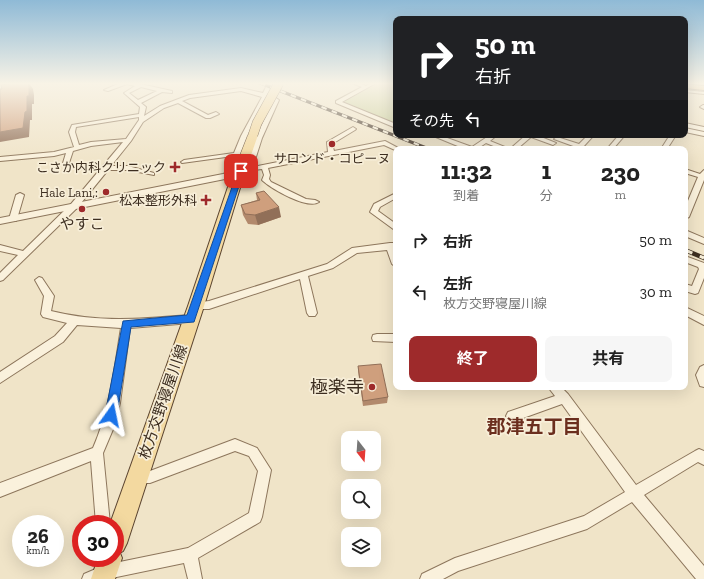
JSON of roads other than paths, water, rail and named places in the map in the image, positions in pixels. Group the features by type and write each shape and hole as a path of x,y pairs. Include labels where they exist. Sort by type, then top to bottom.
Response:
{"main road":[{"name":"枚方交野寝屋川線","path":"123,515 257,123 264,110"}],"street":[{"path":"0,278 74,206 129,140 142,118 143,110"},
{"path":"77,147 72,132 74,126 142,118 157,110"},
{"path":"195,110 208,117"},
{"path":"241,171 236,159 237,154 257,110"},
{"path":"241,171 252,160 259,138 272,110"},
{"path":"357,110 393,125"},
{"path":"201,120 216,114"},
{"path":"688,126 704,129"},
{"path":"331,154 329,143 353,129"},
{"path":"688,131 704,134"},
{"path":"442,138 464,146"},
{"path":"477,146 490,138"},
{"path":"517,146 526,138"},
{"path":"581,146 588,138"},
{"path":"557,139 574,146"},
{"path":"0,159 54,154 91,144 129,140"},
{"path":"485,141 499,146"},
{"path":"0,221 385,143 393,147"},
{"path":"380,144 393,152"},
{"path":"66,163 70,149"},
{"path":"184,162 237,154"},
{"path":"265,167 267,175 265,180 285,188 291,197 304,201 315,202"},
{"path":"106,168 128,168 152,174"},
{"path":"688,172 703,175 688,210"},
{"path":"13,219 20,195"},
{"path":"393,197 377,206 374,212 393,226"},
{"path":"688,234 704,241"},
{"path":"39,280 49,296 46,314 75,321 126,324 193,312 209,305 330,266 355,250 393,246"},
{"path":"0,248 26,254"},
{"path":"688,259 700,265 703,270 695,291 688,288"},
{"path":"303,274 312,313"},
{"path":"688,313 704,321"},
{"path":"0,378 59,339 75,321"},
{"path":"101,515 97,453 108,427 114,403 126,324"},
{"path":"377,338 393,338"},
{"path":"704,370 701,375 704,382"},
{"path":"557,390 634,494 704,577"},
{"path":"512,416 564,398"},
{"path":"102,572 190,555 255,517 265,470 253,452 235,445 150,477 137,477"},
{"path":"0,490 97,453"},
{"path":"433,578 455,565 587,522 702,455"},
{"path":"190,555 195,579"}],"railway":[{"path":"329,110 393,135"},
{"path":"401,138 421,146"},
{"path":"688,251 704,258"}],"place":[{"name":"サロンド・コピーヌ","path":"332,144"},
{"name":"こさか内科クリニック","path":"175,167"},
{"name":"Hale Lani,:","path":"106,192"},
{"name":"松本整形外科","path":"206,200"},
{"name":"やすこ","path":"82,209"},
{"name":"極楽寺","path":"372,387"}],"district":[{"name":"郡津五丁目","path":"534,426"}]}
